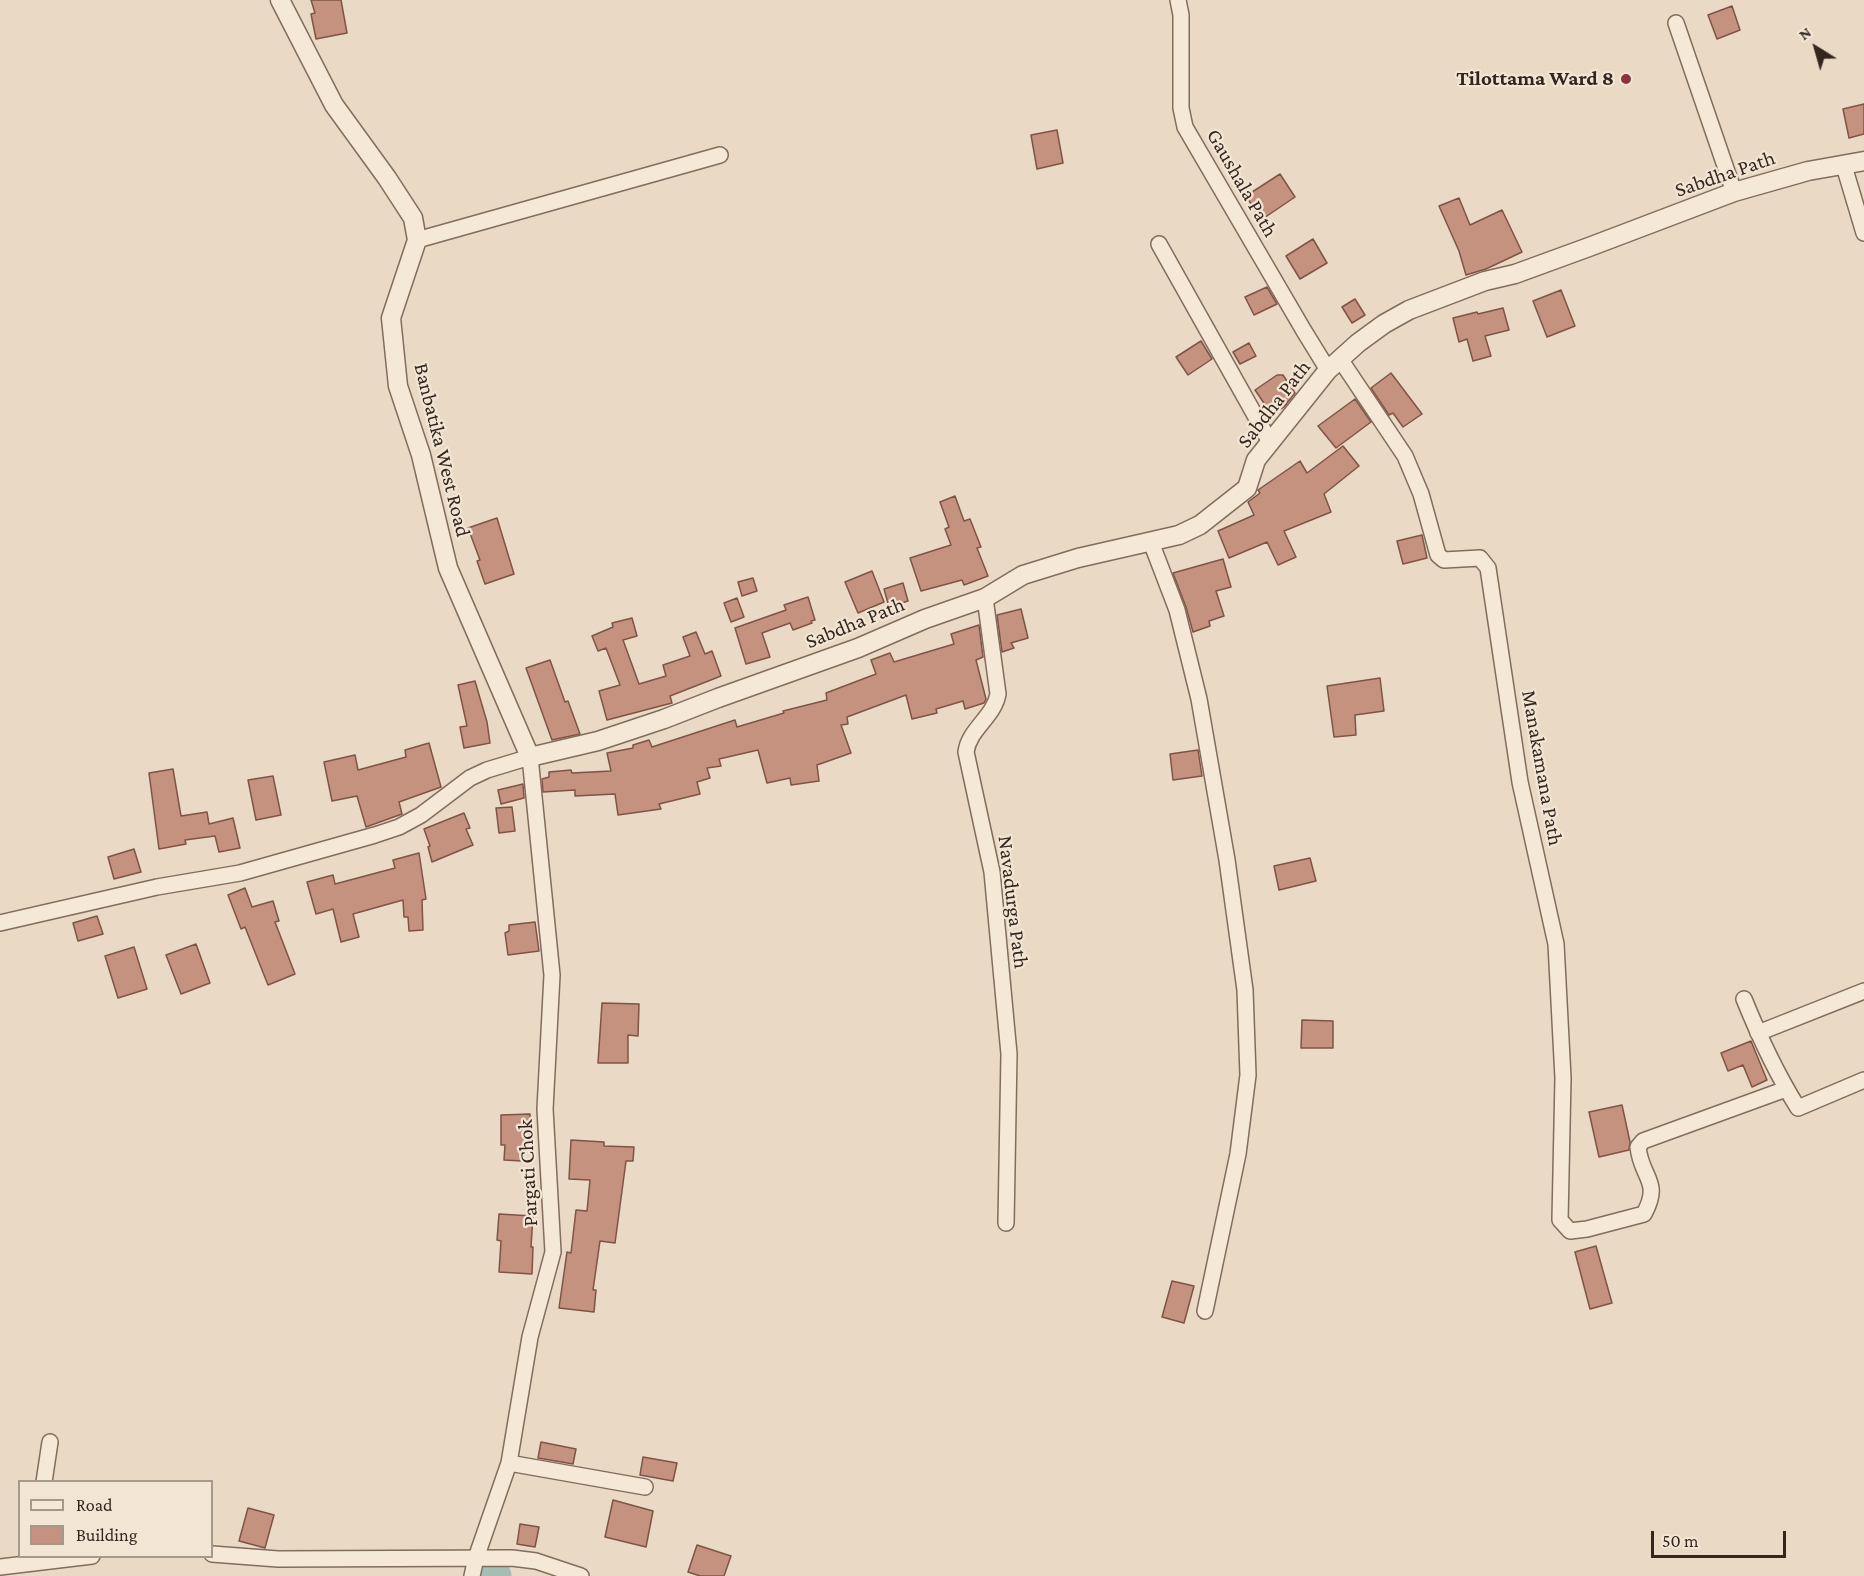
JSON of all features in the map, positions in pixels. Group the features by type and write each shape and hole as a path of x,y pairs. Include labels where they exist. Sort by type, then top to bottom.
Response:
{"street":[{"path":"279,0 334,105 387,178 412,218 417,240 720,155"},
{"name":"Gaushala Path","path":"1178,0 1181,33 1180,108 1185,128 1304,332 1334,364"},
{"path":"1676,23 1734,192"},
{"name":"Sabdha Path","path":"530,757 598,741 858,648 925,619 985,598 1023,575 1078,558 1179,536 1200,525 1247,488 1256,460 1334,364 1384,324 1409,310 1485,281 1515,274 1734,192 1808,171 1864,161"},
{"path":"1844,165 1864,233"},
{"name":"Banbatika West Road","path":"417,240 391,318 398,386 422,455 448,568 530,757"},
{"path":"1159,244 1270,442"},
{"name":"Manakamana Path","path":"1334,364 1368,398 1405,456 1421,494 1438,555 1444,560 1480,558 1488,568 1520,782 1556,944 1563,1078 1560,1220 1570,1232 1644,1214 1650,1203 1652,1186 1639,1160 1638,1147 1643,1141 1786,1089"},
{"path":"1151,542 1177,610 1199,699 1227,860 1245,990 1248,1075 1238,1154 1205,1311"},
{"name":"Navadurga Path","path":"985,598 998,694 995,706 969,741 966,752 992,872 1009,1054 1006,1223"},
{"path":"0,923 157,887 240,873 375,835 399,827 420,815 470,778 487,770 530,757"},
{"name":"Pargati Chok","path":"474,1566 509,1463 530,1336 553,1252 545,1109 552,975 530,757"},
{"path":"1758,1033 1864,991"},
{"path":"1744,999 1758,1033 1798,1108 1864,1080"},
{"path":"44,1480 50,1442"},
{"path":"509,1463 645,1487"},
{"path":"213,1554 278,1559 474,1566 512,1558 536,1561 581,1576"},
{"path":"0,1567 45,1559 68,1558"}],"building":[{"path":"311,0 341,0 347,33 316,39 311,14 315,13"},
{"path":"1732,6 1740,30 1717,39 1708,15"},
{"path":"1864,104 1864,134 1849,138 1843,109"},
{"path":"1057,130 1063,163 1037,169 1031,135"},
{"path":"1280,174 1295,197 1261,220 1246,196"},
{"path":"1459,198 1470,225 1502,210 1522,252 1486,269 1466,275 1459,251 1439,206"},
{"path":"1313,239 1327,263 1300,279 1286,256"},
{"path":"1267,287 1277,304 1254,315 1245,297"},
{"path":"1561,290 1575,326 1547,337 1533,301"},
{"path":"1355,299 1365,315 1352,323 1342,307"},
{"path":"1503,308 1509,330 1485,336 1491,356 1473,361 1467,339 1459,342 1453,318"},
{"path":"1201,341 1212,359 1188,375 1176,357"},
{"path":"1249,343 1256,356 1240,364 1233,352"},
{"path":"1391,373 1422,414 1403,427 1393,413 1389,415 1371,388"},
{"path":"1277,375 1283,375 1295,393 1284,407 1272,415 1255,390"},
{"path":"1355,399 1371,422 1336,448 1318,426"},
{"path":"1343,446 1359,466 1324,494 1331,512 1284,531 1296,557 1278,565 1267,542 1229,558 1218,531 1254,515 1248,502 1260,493 1258,490 1300,461 1307,473"},
{"path":"955,496 964,521 970,519 981,547 977,548 988,576 964,585 962,580 921,591 910,558 951,545 945,529 949,527 940,502"},
{"path":"497,518 514,574 485,584 477,561 480,560 468,528"},
{"path":"1422,535 1427,558 1403,564 1397,541"},
{"path":"1223,559 1231,587 1216,591 1224,616 1209,621 1210,626 1193,632 1173,573"},
{"path":"872,571 884,602 858,613 845,582"},
{"path":"753,578 757,591 742,596 738,582"},
{"path":"903,583 908,601 889,607 884,589"},
{"path":"808,597 815,620 793,630 790,623 762,633 770,657 746,664 735,628 786,610 784,605"},
{"path":"737,598 744,617 731,622 724,603"},
{"path":"1021,609 1028,638 1011,643 1014,648 1002,652 997,615"},
{"path":"632,618 637,636 623,640 639,684 666,676 663,665 690,656 683,637 696,632 705,654 712,651 721,676 670,696 672,703 607,720 599,691 620,685 606,648 598,651 592,636 613,627 612,623"},
{"path":"979,625 983,657 976,660 986,699 984,703 965,709 963,701 936,709 937,713 912,719 906,695 847,717 848,724 841,725 851,753 817,765 819,781 791,785 790,778 767,783 758,750 719,759 721,766 707,768 710,778 697,782 700,794 659,804 661,809 618,815 615,794 575,796 575,790 543,792 542,779 549,777 549,772 611,771 607,753 633,748 633,745 649,740 652,747 735,720 737,727 784,713 783,711 827,700 826,693 876,674 871,660 890,653 894,662 954,644 951,634"},
{"path":"550,660 565,702 568,701 580,734 552,740 526,668"},
{"path":"1380,678 1384,711 1355,715 1356,735 1334,737 1327,686"},
{"path":"475,681 487,722 490,743 464,748 460,727 467,726 458,685"},
{"path":"429,743 441,787 399,802 402,814 366,827 357,796 332,801 324,762 355,755 358,770 406,757 405,750"},
{"path":"1198,750 1202,776 1173,780 1170,754"},
{"path":"173,769 181,816 207,812 209,824 233,818 240,848 219,852 215,836 185,840 186,844 159,849 149,773"},
{"path":"273,776 281,815 256,820 248,780"},
{"path":"523,784 524,798 501,804 498,790"},
{"path":"512,807 515,831 499,833 496,808"},
{"path":"464,813 470,828 466,829 473,845 432,862 428,847 430,846 424,829"},
{"path":"134,849 141,872 114,879 108,857"},
{"path":"419,853 426,899 422,900 423,930 409,931 408,917 404,917 403,900 353,914 359,937 341,942 333,909 316,914 307,882 333,875 335,884 395,868 393,860"},
{"path":"1310,858 1316,881 1279,890 1274,866"},
{"path":"245,888 252,907 273,901 279,921 275,922 295,974 268,985 245,927 241,929 228,895"},
{"path":"97,916 103,934 78,941 73,923"},
{"path":"535,922 539,951 508,955 505,933 509,931 509,925"},
{"path":"196,944 210,983 181,994 166,955"},
{"path":"134,947 147,989 118,998 105,956"},
{"path":"602,1003 639,1004 638,1036 628,1035 628,1063 598,1063"},
{"path":"1302,1020 1333,1021 1333,1048 1301,1048"},
{"path":"1751,1041 1767,1080 1752,1087 1743,1065 1728,1071 1721,1053"},
{"path":"1622,1105 1630,1142 1629,1150 1599,1157 1589,1112"},
{"path":"530,1114 530,1144 524,1144 522,1161 504,1160 505,1145 501,1145 501,1115"},
{"path":"571,1140 604,1142 604,1146 634,1147 633,1161 626,1161 615,1243 600,1241 593,1290 596,1290 594,1312 559,1308 567,1252 571,1253 576,1210 587,1211 590,1180 569,1179"},
{"path":"499,1214 533,1216 532,1274 499,1272 501,1241 497,1240"},
{"path":"1596,1246 1612,1303 1590,1309 1575,1252"},
{"path":"1172,1281 1194,1286 1184,1323 1162,1317"},
{"path":"541,1442 576,1449 573,1464 538,1458"},
{"path":"643,1457 677,1463 673,1481 640,1475"},
{"path":"613,1500 653,1511 646,1547 605,1537"},
{"path":"248,1508 274,1515 265,1548 239,1541"},
{"path":"520,1524 539,1527 535,1547 517,1544"},
{"path":"697,1545 731,1556 724,1576 700,1576 688,1572"}],"place":[{"name":"Tilottama Ward 8","path":"1626,79"}]}
